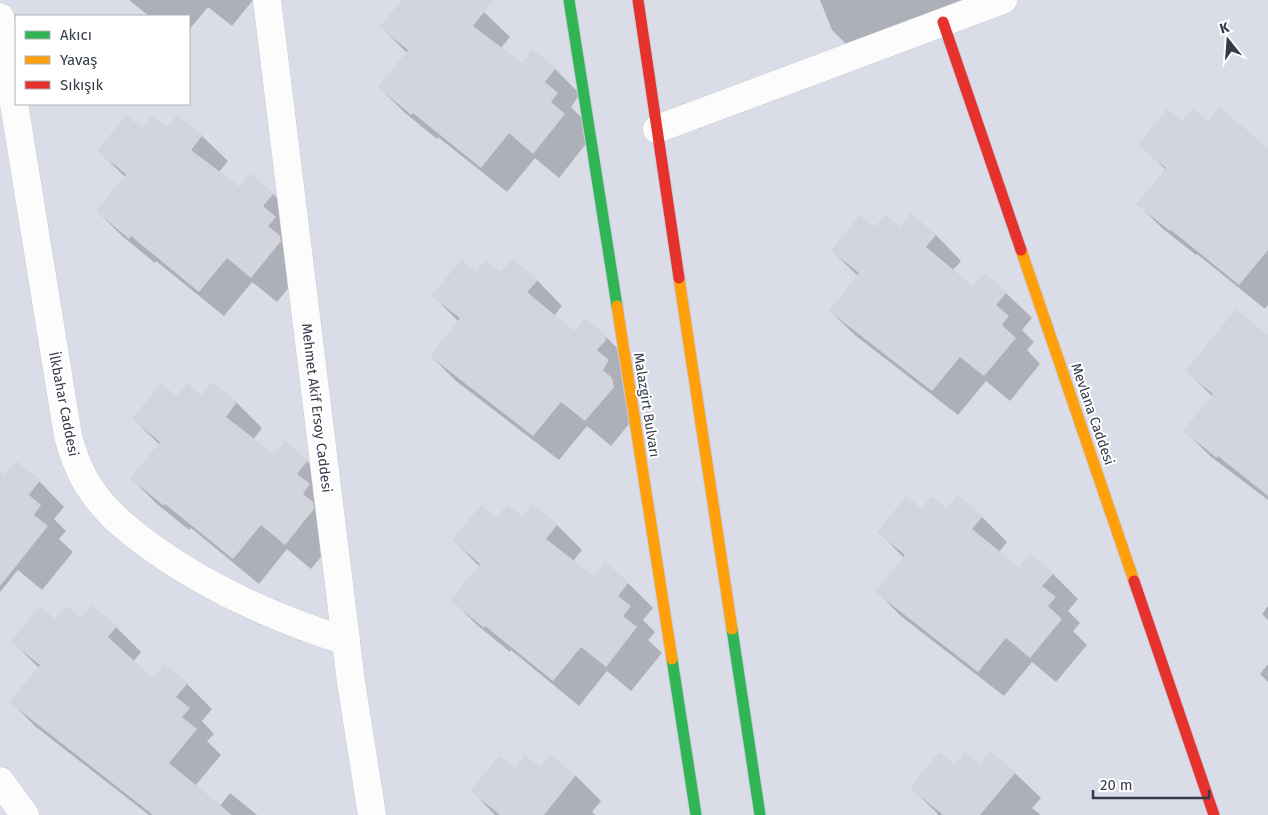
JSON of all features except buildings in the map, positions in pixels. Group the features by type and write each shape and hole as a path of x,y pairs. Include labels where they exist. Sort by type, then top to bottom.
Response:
{"main road":[{"name":"Malazgirt Bulvarı","path":"569,0 696,815"},
{"path":"638,0 760,815"},
{"name":"Mevlana Caddesi","path":"943,22 1214,815"}],"street":[{"name":"Mehmet Akif Ersoy Caddesi","path":"267,0 346,641 372,815"},
{"path":"657,128 1003,0"},
{"name":"İlkbahar Caddesi","path":"0,17 68,436 76,463 89,488 108,512 131,532 194,576 272,615 346,641"},
{"path":"0,781 24,815"}],"shaded area":[{"path":"0,0 1268,0 1268,815 0,815"}],"traffic: fast":[{"path":"569,0 617,306"},
{"path":"732,629 760,815"},
{"path":"672,659 696,815"}],"traffic: slow":[{"path":"1021,250 1134,581"},
{"path":"679,278 732,629"},
{"path":"617,306 672,659"}],"traffic: jam":[{"path":"638,0 679,278"},
{"path":"943,22 1021,250"},
{"path":"1134,581 1214,815"}]}
